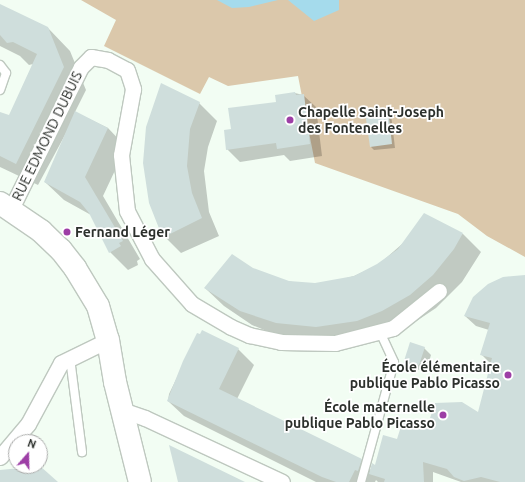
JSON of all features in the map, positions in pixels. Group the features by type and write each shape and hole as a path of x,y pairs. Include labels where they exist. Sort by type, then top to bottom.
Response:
{"street":[{"name":"RUE EDMOND DUBUIS","path":"6,206 81,67 91,58 108,60 126,70 133,89 121,155 127,210 152,259 192,304 230,327 280,342 335,343 393,328 439,291"},
{"path":"6,206 41,231 75,268 98,306 108,340 122,410 140,482"},
{"path":"0,457 28,424 55,371 70,358 108,340"},
{"path":"122,410 145,418 282,482"}],"lane":[{"path":"0,65 6,73 0,90"},
{"path":"361,482 394,362 380,332"},
{"path":"70,358 82,452"}],"shaded area":[{"path":"81,0 525,0 525,257 487,236 458,214 315,163 298,76 228,86 209,77 200,94 104,46 116,20"}],"water":[{"path":"217,0 278,0 249,7 232,8"},
{"path":"288,0 339,0 339,10 314,21"}],"building":[{"path":"0,4 48,27 64,67 16,164 0,156 0,112 9,115 37,54 13,42 7,43 0,35"},
{"path":"161,83 200,102 190,129 187,166 192,193 202,218 166,236 162,236 149,203 143,163 146,127"},
{"path":"295,92 296,95 304,94 310,144 277,149 276,143 226,150 224,130 231,129 228,108 276,102 275,95"},
{"path":"388,109 392,144 370,147 365,112"},
{"path":"75,111 108,128 85,177 123,241 119,243 121,246 109,253 89,213 80,202 44,182"},
{"path":"424,213 463,233 454,249 433,275 410,295 382,311 357,321 316,327 276,323 240,311 204,288 232,254 253,268 289,281 315,283 354,276 377,264 398,249"},
{"path":"525,275 525,482 500,482 481,477 464,481 454,477 447,469 423,462 424,482 384,482 385,479 369,474 372,463 375,465 383,435 397,439 403,420 427,427 435,403 462,402 478,412 492,358 480,355 490,323 464,316 473,297 488,284 503,277"},
{"path":"202,330 239,348 219,389 362,459 358,471 355,470 349,482 336,482 322,477 167,401 183,361 197,333 200,334"},
{"path":"410,342 425,347 419,365 404,361"},
{"path":"169,445 245,482 178,482"},
{"path":"8,469 8,474 48,473 58,482 0,482 0,470"}],"place":[{"name":"Chapelle Saint-Joseph des Fontenelles","path":"290,120"},
{"name":"Fernand Léger","path":"67,232"},
{"name":"École élémentaire publique Pablo Picasso","path":"508,375"},
{"name":"École maternelle publique Pablo Picasso","path":"443,415"}]}
